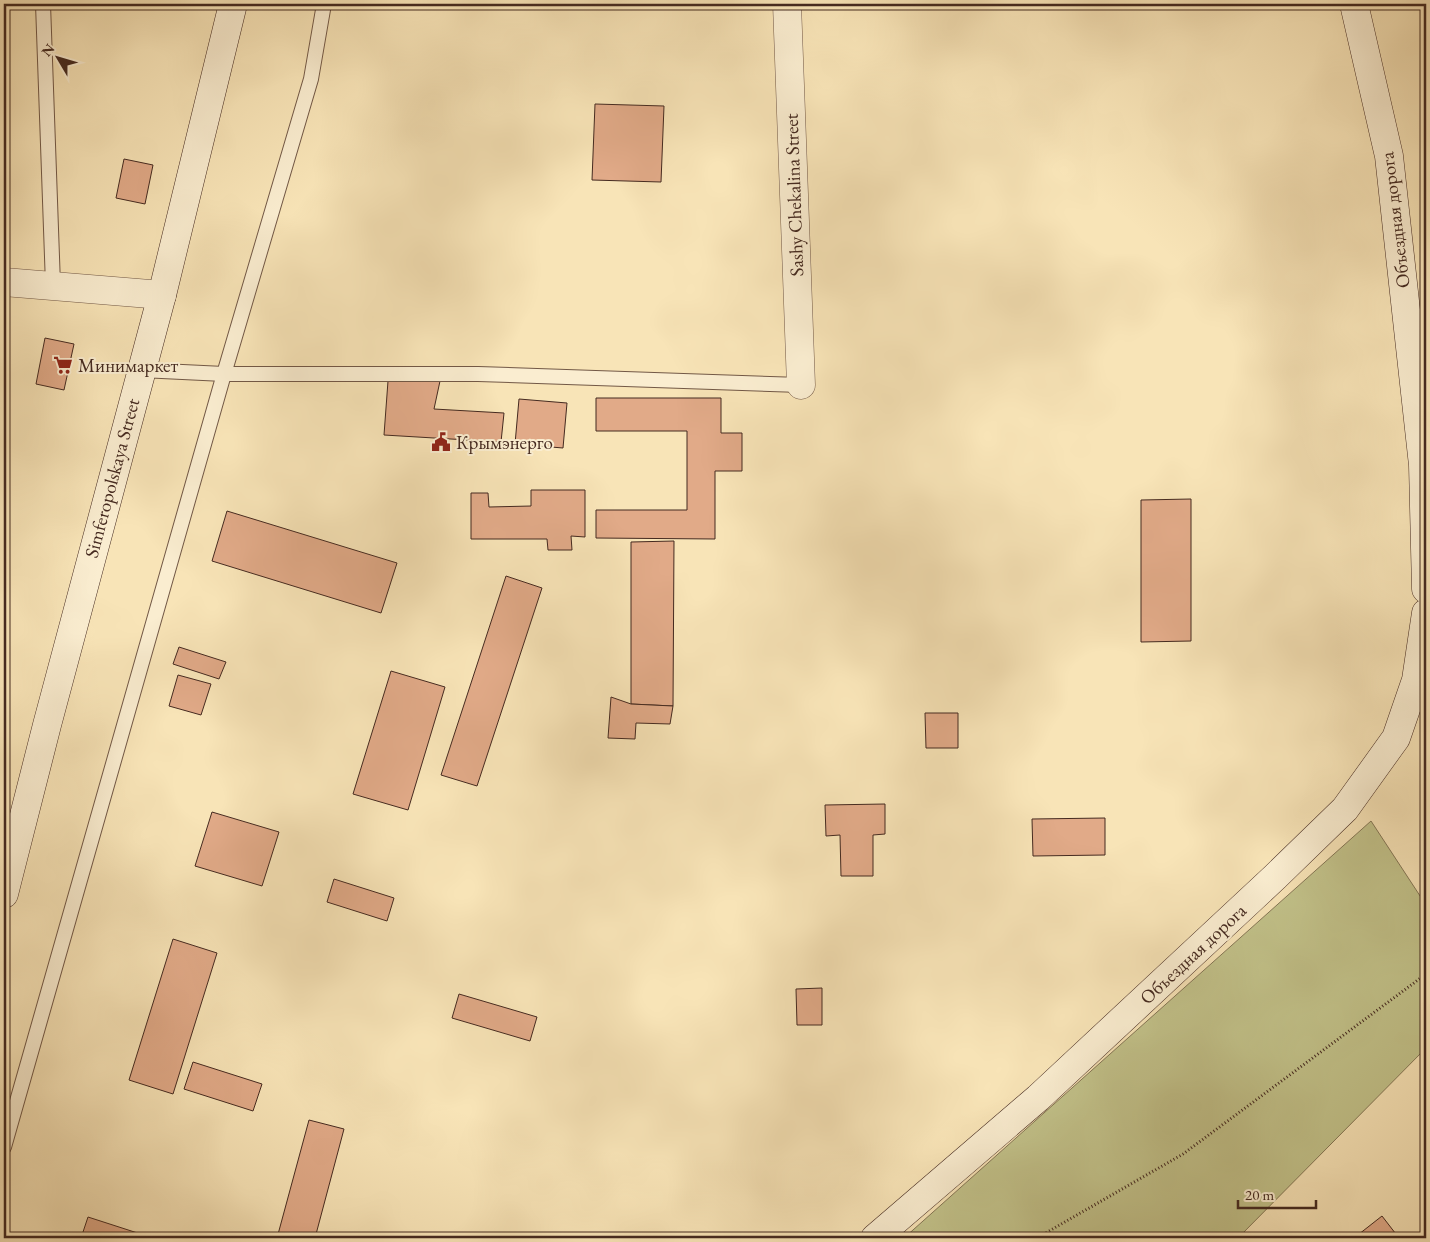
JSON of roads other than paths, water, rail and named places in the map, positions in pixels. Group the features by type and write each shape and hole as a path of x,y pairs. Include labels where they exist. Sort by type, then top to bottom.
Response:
{"main road":[{"name":"Simferopolskaya Street","path":"4,894 52,706 162,295 233,4"},
{"name":"Sashy Chekalina Street","path":"787,4 801,385"},
{"name":"Объездная дорога","path":"1354,4 1389,156 1423,465 1426,589"},
{"path":"4,282 162,295"},
{"name":"Объездная дорога","path":"875,1238 1038,1098 1345,809 1396,738 1416,680 1426,613"}],"lane":[{"path":"44,4 54,286"},
{"path":"4,1147 310,79 324,4"},
{"path":"141,370 224,374 478,374 801,385"}],"place":[{"name":"Минимаркет","path":"63,365"},
{"name":"Крымэнерго","path":"441,442"}]}
